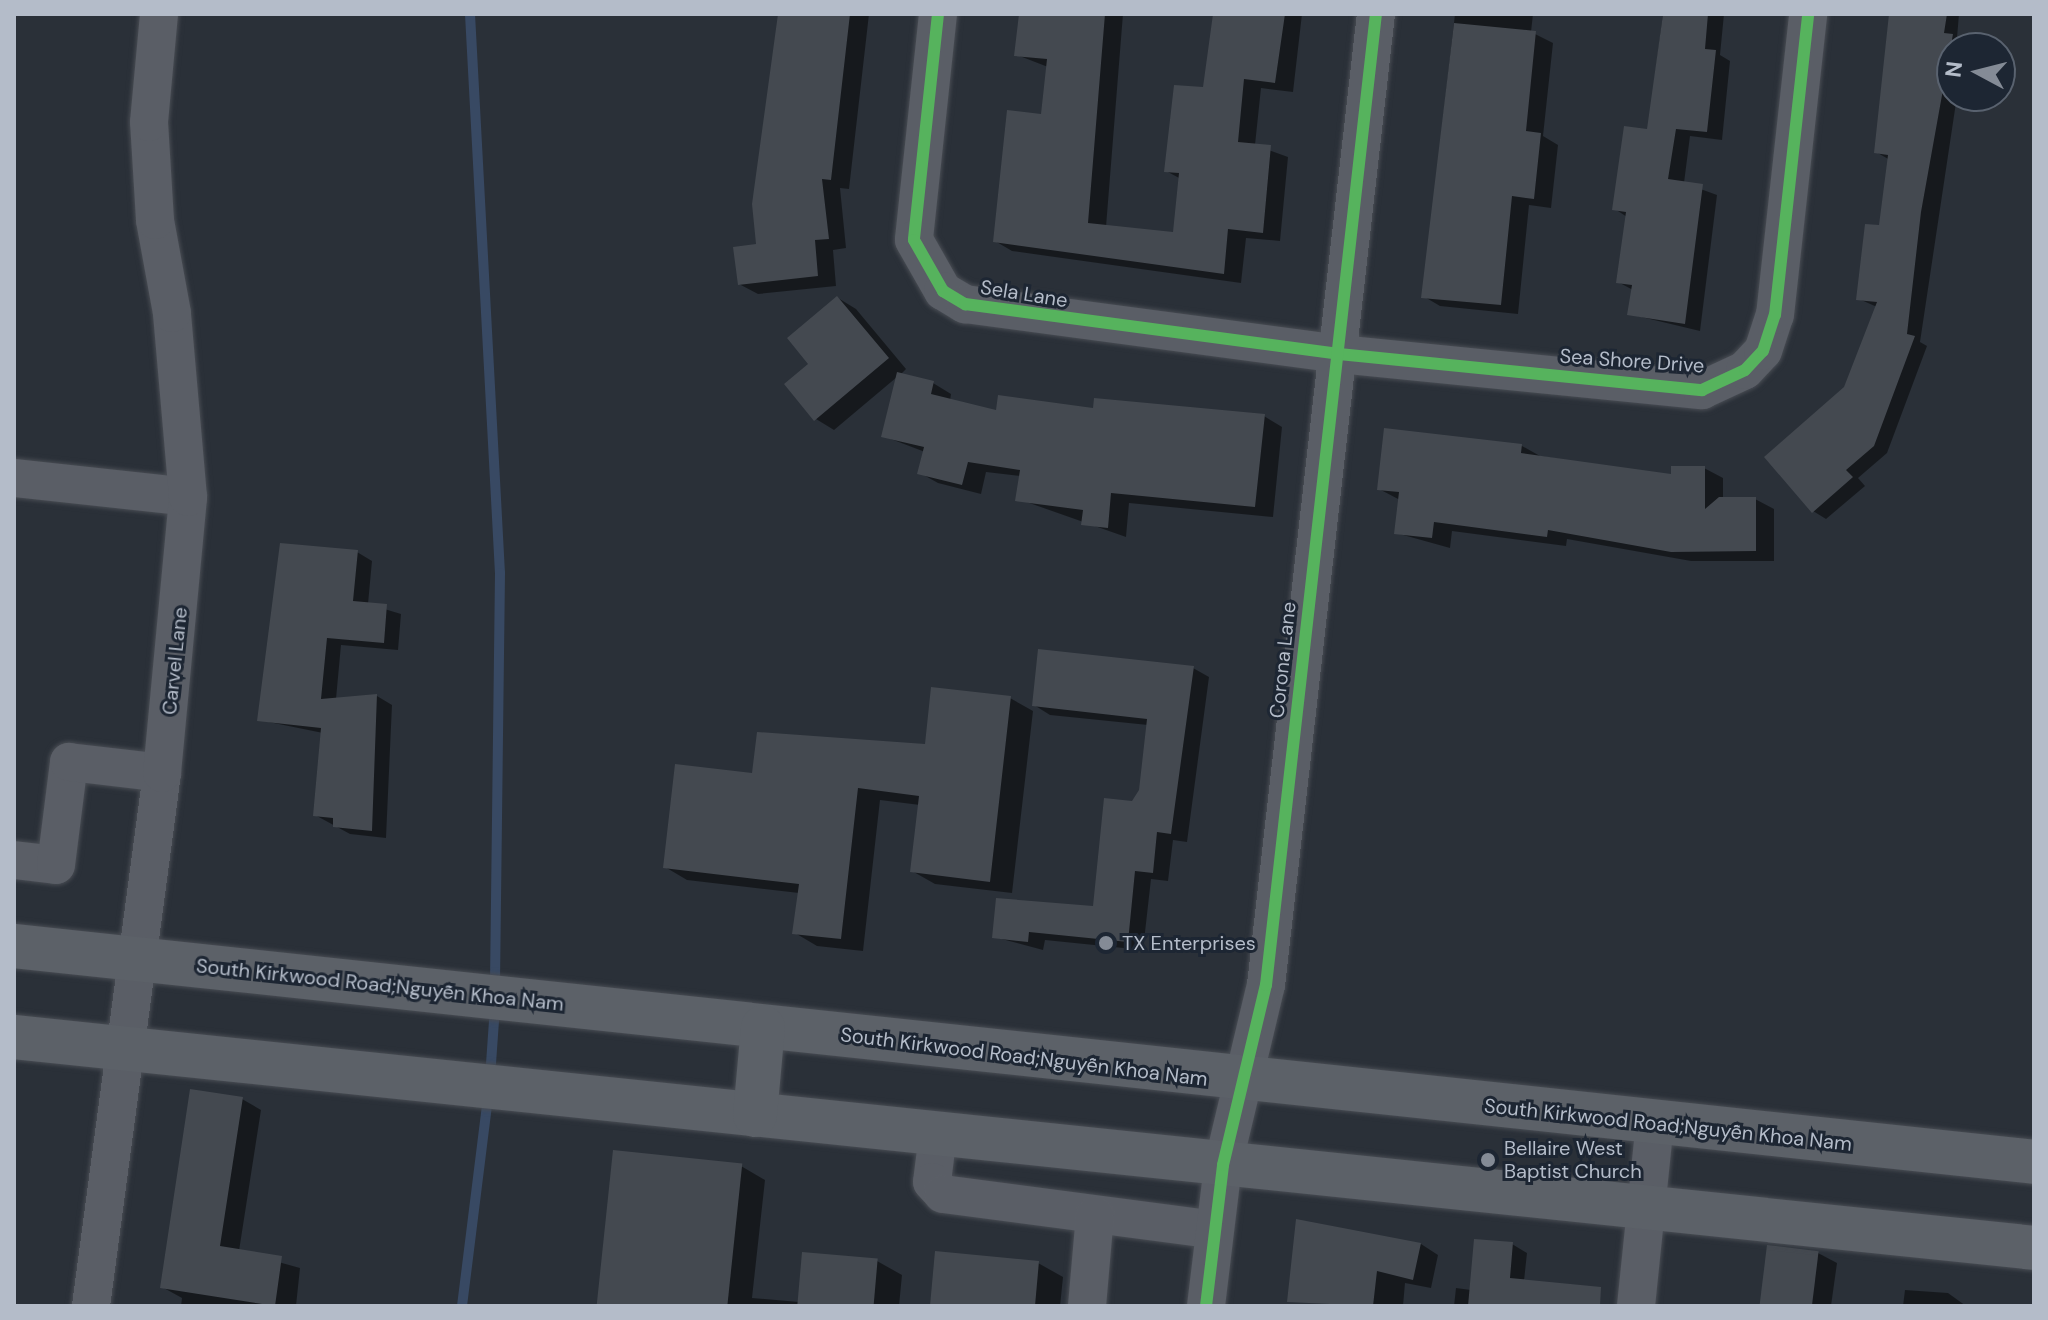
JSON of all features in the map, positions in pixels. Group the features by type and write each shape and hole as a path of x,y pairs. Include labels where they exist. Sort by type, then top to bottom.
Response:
{"main road":[{"name":"South Kirkwood Road;Nguyễn Khoa Nam","path":"14,946 1247,1083 2034,1162"},
{"path":"755,1115 763,1027"},
{"path":"14,1037 1646,1210 2034,1248"}],"street":[{"name":"Carvel Lane","path":"91,1306 140,958 162,773 188,497 172,313 155,220 149,122 159,14"},
{"name":"Sela Lane","path":"938,14 914,240 943,291 992,311 1339,354"},
{"name":"Corona Lane","path":"1206,1306 1223,1165 1247,1083 1266,985 1376,14"},
{"name":"Sea Shore Drive","path":"1339,354 1702,390 1745,370 1763,351 1775,315 1808,14"},
{"path":"14,478 188,497"},
{"path":"14,860 56,865 69,762 162,773"},
{"path":"1636,1306 1655,1123"},
{"path":"938,1134 932,1182 943,1194 1215,1230"},
{"path":"1087,1306 1095,1215"}],"building":[{"path":"778,14 850,14 831,180 822,179 829,239 815,240 818,276 738,285 733,247 756,244 752,204"},
{"path":"1019,14 1105,14 1088,223 1173,232 1179,173 1164,172 1174,85 1203,87 1213,14 1285,14 1275,83 1244,79 1238,142 1271,145 1263,233 1228,229 1224,274 993,242 1007,110 1041,114 1047,59 1014,56"},
{"path":"1663,14 1708,14 1705,49 1716,50 1707,132 1676,129 1668,179 1703,184 1685,324 1627,315 1632,285 1616,283 1626,212 1612,210 1624,126 1647,129"},
{"path":"1889,14 1947,14 1944,32 1936,32 1936,112 1939,112 1921,212 1907,334 1915,336 1874,446 1846,470 1853,477 1812,513 1764,457 1844,387 1877,302 1856,300 1865,224 1879,225 1888,155 1874,153"},
{"path":"1454,23 1536,31 1526,131 1541,133 1534,199 1512,196 1501,305 1421,298"},
{"path":"837,296 889,358 814,421 784,384 808,364 787,338"},
{"path":"897,372 934,381 931,394 996,410 998,395 1093,408 1094,398 1265,414 1255,507 1111,493 1108,528 1081,525 1083,510 1015,501 1020,470 968,462 962,485 917,474 924,447 881,437"},
{"path":"1384,428 1522,444 1521,453 1671,474 1671,466 1705,466 1705,509 1719,497 1756,497 1756,551 1671,552 1548,530 1547,537 1434,522 1432,538 1394,534 1399,492 1377,490"},
{"path":"280,543 358,550 353,601 387,604 384,643 327,638 321,699 377,694 372,831 333,827 333,818 313,816 321,728 257,721"},
{"path":"1038,649 1194,666 1171,834 1157,832 1153,873 1135,871 1128,942 1029,932 1028,942 992,938 996,898 1093,906 1104,798 1132,801 1139,790 1147,719 1032,706"},
{"path":"931,687 1011,696 990,882 910,872 919,796 858,788 841,939 792,934 799,884 663,868 675,764 752,773 757,732 925,744"},
{"path":"190,1089 243,1097 220,1246 282,1256 275,1306 160,1288"},
{"path":"613,1150 742,1164 727,1306 597,1306"},
{"path":"1296,1219 1421,1243 1413,1280 1377,1271 1373,1306 1287,1302"},
{"path":"1474,1239 1513,1242 1510,1278 1601,1287 1600,1306 1468,1306"},
{"path":"1767,1245 1819,1251 1812,1306 1760,1306"},
{"path":"935,1251 1039,1261 1035,1306 930,1306"},
{"path":"802,1252 878,1259 874,1306 797,1306"}],"waterway":[{"path":"470,14 500,573 495,986"},
{"path":"490,1078 495,1006"},
{"path":"462,1306 488,1098"}],"cycle path":[{"path":"938,14 914,240 943,291 965,304 1339,354 1702,390 1745,370 1763,351 1775,315 1808,14"},
{"path":"1206,1306 1223,1165 1266,985 1376,14"}],"place":[{"name":"TX Enterprises","path":"1106,943"},
{"name":"Bellaire West Baptist Church","path":"1488,1160"}]}
